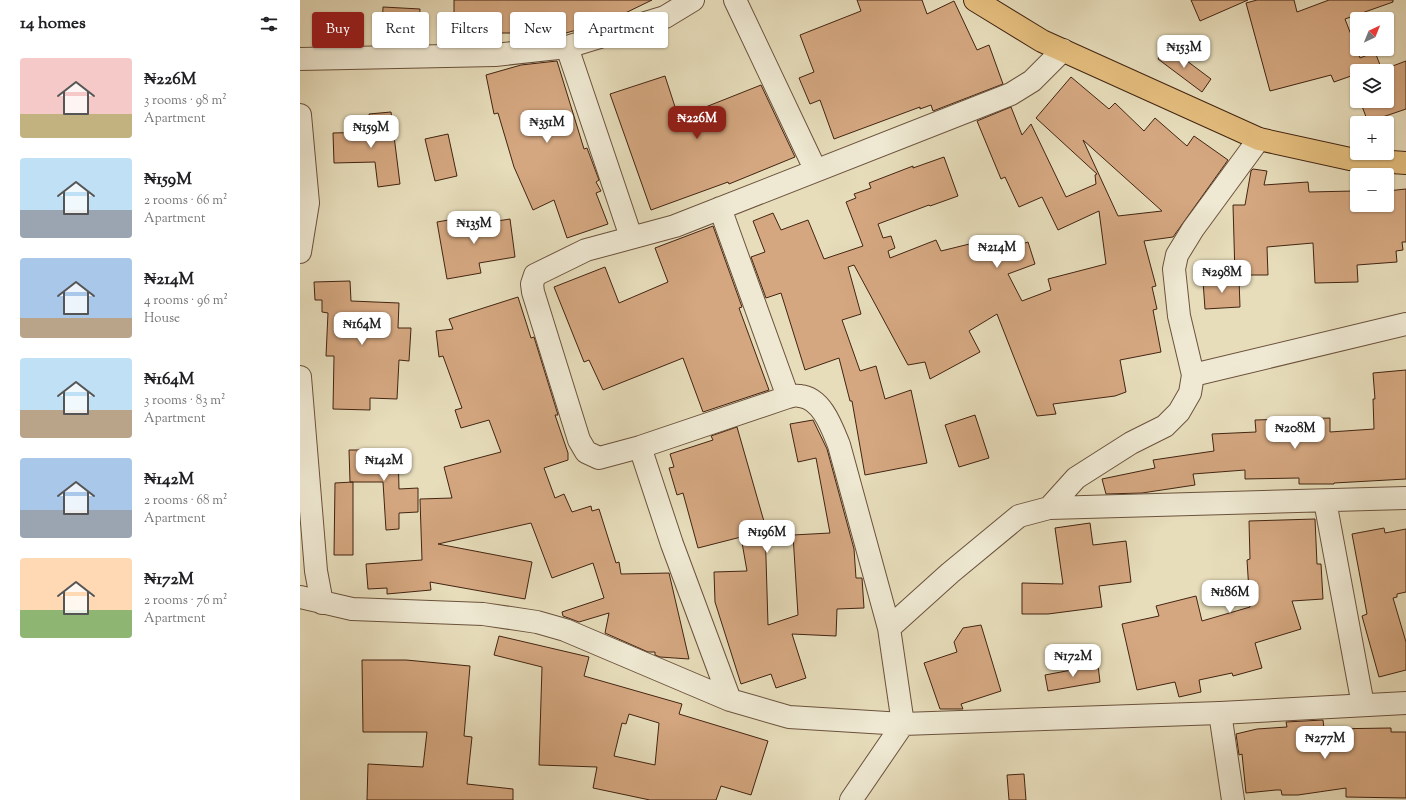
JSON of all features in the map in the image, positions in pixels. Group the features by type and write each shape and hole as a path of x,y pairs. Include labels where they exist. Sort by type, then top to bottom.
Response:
{"main road":[{"path":"975,0 1042,41 1259,139 1350,159 1406,163"}],"street":[{"path":"300,59 495,55 567,47 665,17 693,0"},
{"path":"735,0 816,169"},
{"path":"567,47 631,237"},
{"path":"851,800 903,724 888,628 838,445 831,426 820,408 809,398 800,396 788,397 640,447 599,458 586,452 577,432 533,292 532,284 535,275 586,250 675,226 816,169 1011,94 1032,81 1062,50"},
{"path":"300,115 308,203 300,252"},
{"path":"1049,508 1076,478 1131,443 1164,426 1179,412 1190,393 1193,375 1179,316 1174,269 1177,255 1193,229 1259,139"},
{"path":"720,208 788,397"},
{"path":"1193,375 1406,324"},
{"path":"300,377 316,572 322,602"},
{"path":"640,447 672,544 730,700"},
{"path":"888,628 950,573 1019,516 1049,508 1406,498"},
{"path":"1325,501 1363,705"},
{"path":"300,597 352,609 483,614 536,622 564,630 730,700 789,717 903,724 1220,713 1406,703"},
{"path":"1220,713 1233,800"}],"building":[{"path":"454,0 652,0 627,12 574,12 574,31 566,33 566,12 510,12 510,33 502,33 502,12 454,12"},
{"path":"857,0 922,0 927,14 954,1 977,50 989,45 1003,84 933,111 931,105 920,109 920,107 834,139 820,100 810,104 799,78 814,72 800,35 861,11"},
{"path":"1191,0 1248,0 1200,21"},
{"path":"1257,0 1294,0 1297,12 1329,0 1393,0 1393,2 1365,12 1350,12 1350,17 1345,19 1350,32 1350,56 1359,56 1360,58 1365,56 1377,56 1380,64 1350,64 1350,76 1334,82 1331,75 1270,91 1246,3"},
{"path":"383,7 420,9 420,12 383,12"},
{"path":"1167,46 1211,79 1202,92 1158,59"},
{"path":"557,61 584,149 587,148 599,180 596,182 601,191 596,193 608,224 567,238 554,200 533,210 514,167 498,113 494,114 486,75 521,65"},
{"path":"1406,61 1406,109 1386,116 1366,116 1363,108 1394,108 1394,66"},
{"path":"665,76 678,116 683,116 761,85 795,157 729,184 728,182 651,210 610,94"},
{"path":"1071,77 1109,109 1115,103 1144,131 1155,118 1187,146 1194,136 1228,160 1173,237 1144,241 1156,286 1152,287 1157,309 1153,310 1161,352 1120,360 1126,392 1115,396 1053,404 1056,414 1037,416 997,314 969,331 980,352 930,379 925,362 908,365 854,265 848,267 861,314 842,320 860,371 876,366 885,399 911,390 927,463 865,475 852,401 850,401 839,358 805,370 781,293 766,298 751,257 765,252 753,221 773,213 781,230 808,220 824,259 863,246 846,202 856,198 854,194 871,188 869,183 913,166 913,168 944,157 958,196 878,224 883,238 891,236 895,248 888,251 890,258 936,240 941,251 1002,236 1005,250 1028,242 1035,264 1008,274 1022,301 1051,290 1048,279 1106,264 1099,211 1058,230 1042,197 1019,207 1005,177 1001,179 977,121 1011,107 1022,135 1031,124 1066,197 1096,184 1095,175 1097,174 1036,118","holes":["1083,140 1162,211 1118,216"]},
{"path":"391,112 400,184 378,187 375,162 334,163 333,133 371,132 369,114"},
{"path":"448,134 457,176 435,181 425,139"},
{"path":"1253,169 1267,171 1264,185 1308,182 1309,192 1350,191 1350,212 1394,212 1394,190 1406,189 1406,242 1402,242 1403,250 1396,251 1397,262 1357,265 1358,282 1315,283 1313,243 1267,247 1268,275 1235,275 1233,205 1245,205 1251,171"},
{"path":"471,216 472,225 510,219 515,257 479,263 481,273 447,279 437,222"},
{"path":"713,226 742,307 739,308 769,390 703,412 683,358 603,390 589,360 584,362 554,287 605,267 619,303 668,282 655,248"},
{"path":"1239,279 1240,307 1205,309 1203,281"},
{"path":"350,281 351,301 399,303 398,328 411,328 409,361 399,360 397,399 370,398 370,410 333,409 334,356 326,356 328,313 322,312 322,300 315,300 314,282"},
{"path":"518,297 531,338 534,337 558,415 555,415 568,453 568,460 544,468 555,498 564,494 572,512 591,506 592,511 599,509 616,563 619,562 621,574 669,573 689,659 660,657 655,655 655,652 648,652 605,633 609,613 579,622 563,616 562,612 604,598 593,563 552,578 531,523 438,544 532,562 525,599 430,582 431,590 387,594 387,588 368,589 366,564 422,560 420,499 452,498 444,467 501,452 489,420 461,428 455,410 462,408 443,356 439,357 436,331 453,329 449,319"},
{"path":"1406,370 1406,479 1334,484 1299,484 1299,478 1245,479 1245,470 1193,474 1195,485 1142,493 1106,494 1102,479 1155,468 1153,460 1214,451 1212,434 1256,432 1255,420 1330,418 1330,432 1374,429 1373,399 1375,399 1373,373"},
{"path":"975,415 989,458 959,467 945,425"},
{"path":"813,420 827,449 854,549 856,578 862,578 864,608 837,609 836,636 792,634 806,678 776,688 771,674 741,684 715,602 714,572 747,571 741,537 698,548 683,493 677,495 669,468 674,467 670,454 713,440 711,436 737,427 765,525 768,625 798,615 793,535 830,533 816,458 798,462 790,424"},
{"path":"349,450 398,450 399,489 418,488 418,512 399,513 399,529 386,530 383,482 350,482"},
{"path":"353,482 353,555 334,555 335,483"},
{"path":"1315,519 1317,564 1321,564 1323,599 1292,601 1301,629 1255,643 1262,668 1233,676 1232,673 1199,680 1201,692 1179,697 1175,682 1137,690 1122,624 1159,616 1156,606 1196,596 1202,621 1250,607 1247,560 1250,559 1249,521"},
{"path":"1090,523 1093,545 1126,541 1131,582 1099,586 1102,607 1048,614 1022,614 1022,583 1063,584 1055,528"},
{"path":"1384,528 1385,533 1406,529 1406,592 1397,594 1397,597 1393,598 1406,642 1406,670 1379,677 1362,616 1367,614 1352,534"},
{"path":"981,625 1001,691 961,704 963,709 940,709 924,663 957,652 954,642 963,628"},
{"path":"499,636 589,657 584,676 682,704 679,714 768,741 751,795 721,786 716,800 650,800 593,788 597,767 539,765 542,667 494,655","holes":["629,714 659,723 655,765 614,756 622,723 626,724"]},
{"path":"362,660 406,660 470,666 464,736 472,737 467,784 513,789 513,800 367,800 368,764 423,767 427,732 363,732"},
{"path":"1098,665 1100,682 1048,691 1045,675"},
{"path":"1323,720 1324,729 1391,728 1391,732 1406,732 1406,798 1346,797 1346,788 1298,795 1282,795 1281,790 1246,793 1242,754 1239,755 1236,734 1257,729 1287,727 1286,722"},
{"path":"1024,774 1026,800 1009,800 1007,775"}]}
